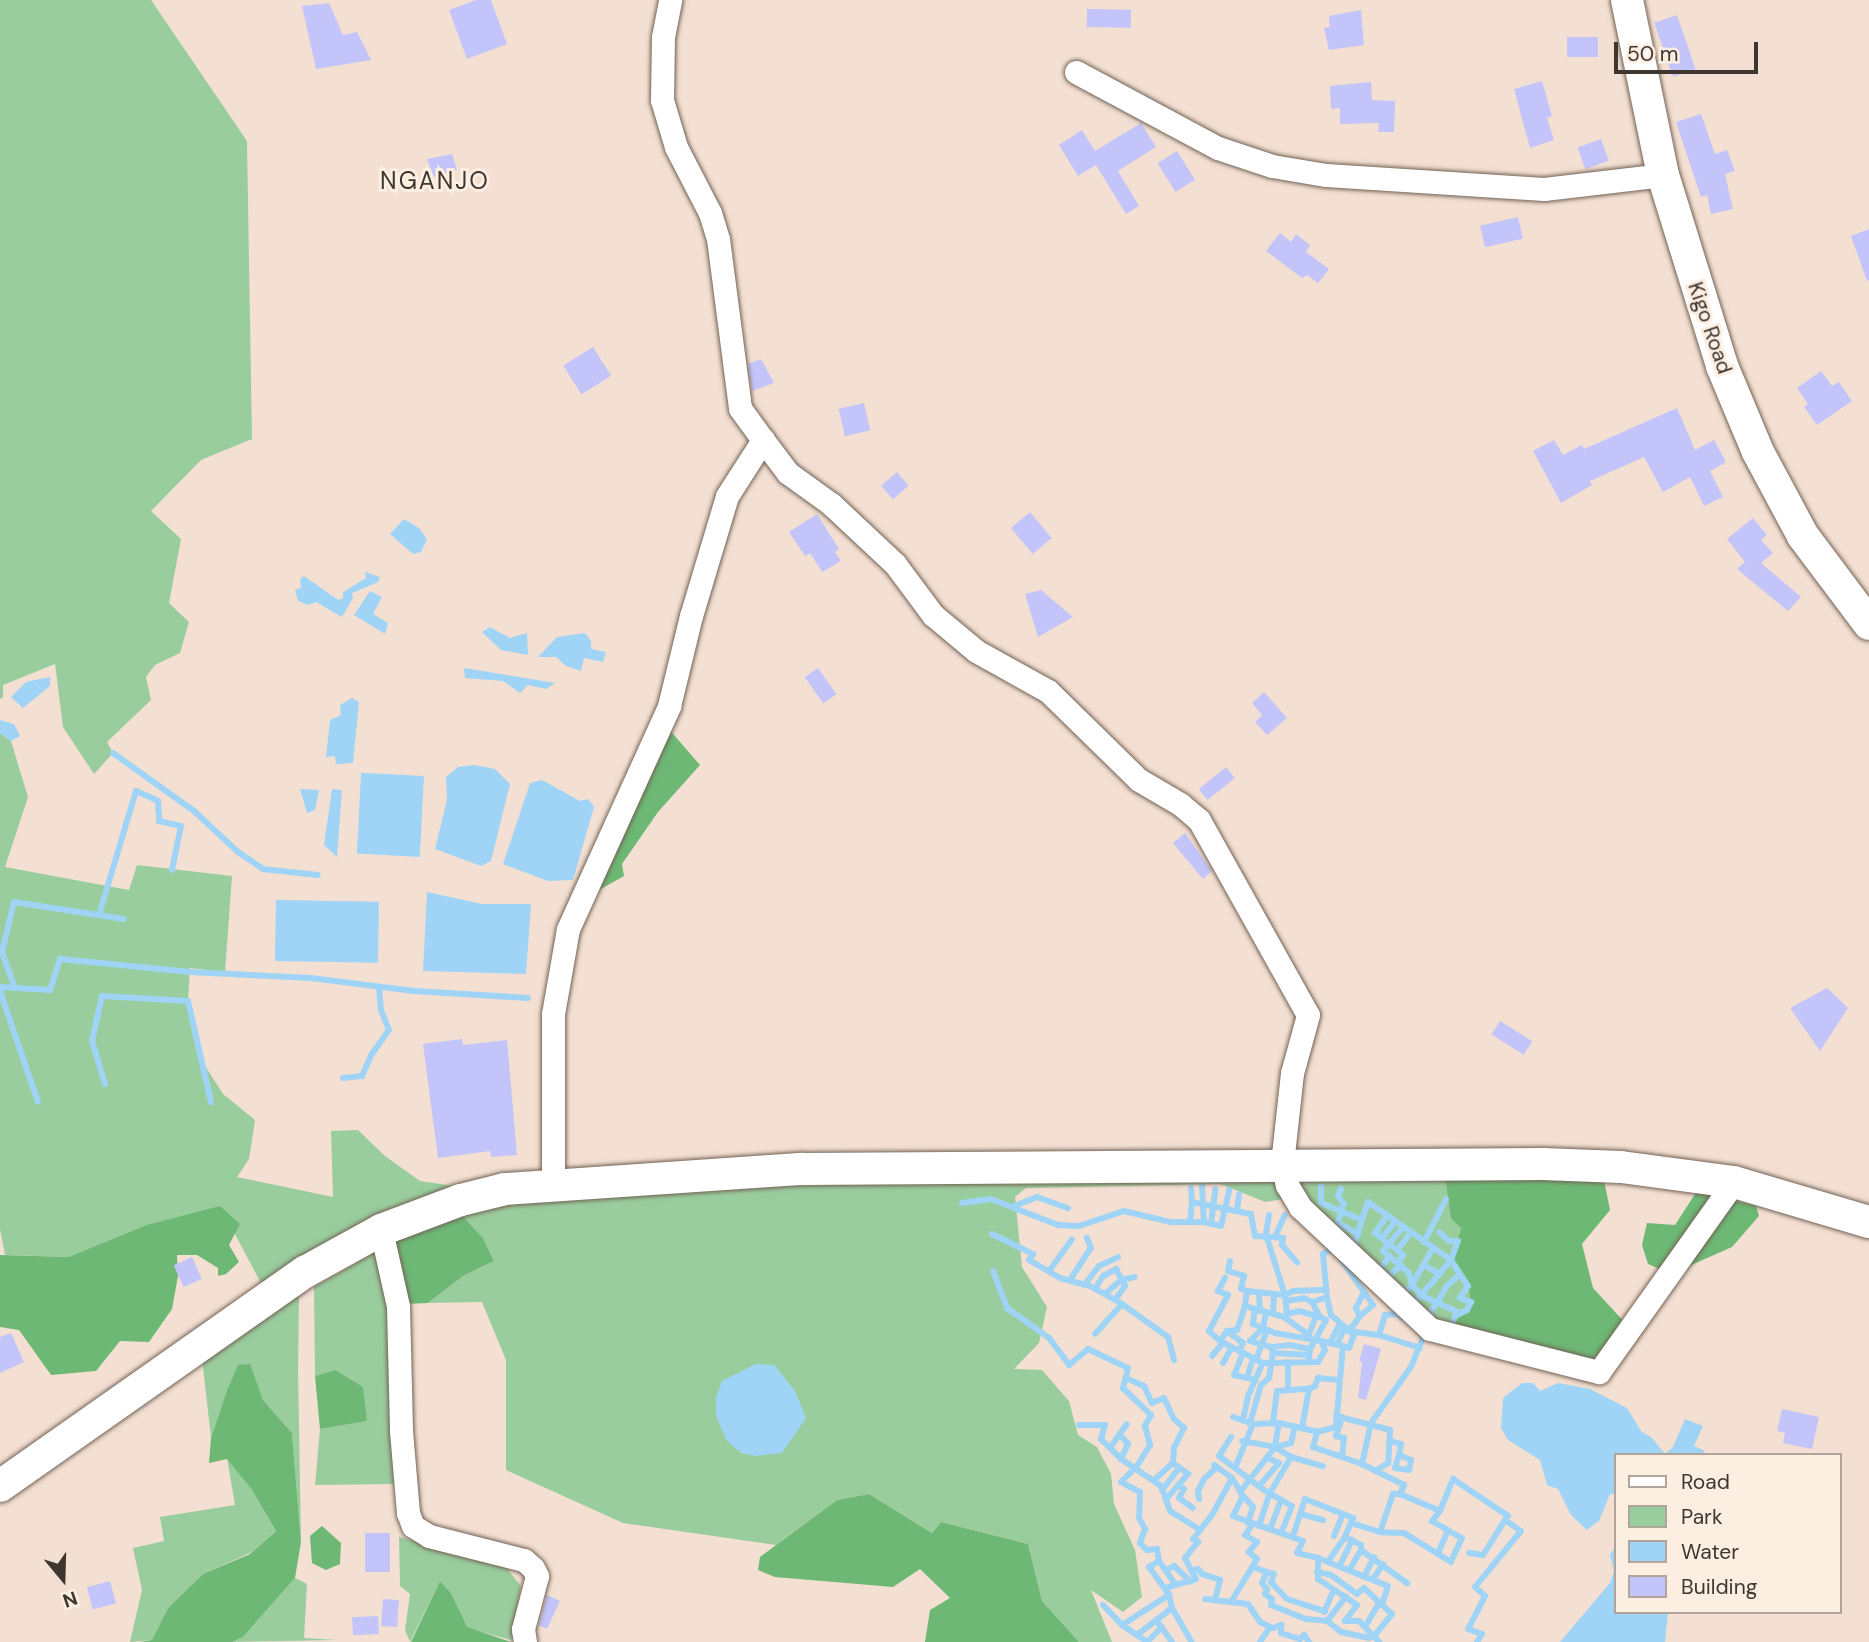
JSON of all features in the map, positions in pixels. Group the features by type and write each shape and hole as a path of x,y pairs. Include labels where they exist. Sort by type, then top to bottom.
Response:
{"street":[{"path":"670,0 663,37 662,100 676,147 710,213 718,239 740,408 788,473 831,505 895,564 933,615 976,651 1048,691 1139,780 1180,804 1208,832 1308,1015 1292,1073 1282,1164 1287,1185 1300,1207 1430,1329 1599,1372 1734,1182"},
{"name":"Kigo Road","path":"1626,0 1663,175 1721,366 1758,452 1803,536 1869,624"},
{"path":"1076,72 1218,148 1272,166 1326,176 1544,189 1663,175"},
{"path":"553,1184 553,1014 568,929 669,706 691,615 727,496 763,440"},
{"path":"0,1486 305,1272 381,1230 461,1200 505,1189 801,1169 1282,1164 1582,1165 1621,1167 1734,1182 1869,1222"},
{"path":"381,1230 398,1306 408,1513 413,1526 429,1536 524,1560 533,1568 537,1576 523,1629 525,1642"}],"green space":[{"path":"0,0 151,0 247,141 252,439 201,460 151,511 181,539 169,603 189,622 180,653 155,665 146,677 151,700 107,742 113,753 94,774 63,727 55,664 3,685 3,697 0,699"},
{"path":"667,727 700,765 658,812 622,864 624,876 599,890"},
{"path":"0,733 11,741 28,797 5,867 129,890 137,865 232,876 225,972 190,968 188,1001 202,1061 223,1094 255,1120 249,1159 237,1177 333,1197 331,1131 358,1130 385,1156 420,1181 460,1187 262,1285 220,1206 69,1257 5,1255 0,1229"},
{"path":"1295,1173 1445,1175 1461,1227 1451,1260 1468,1286 1471,1302 1467,1310 1450,1328 1427,1318 1295,1187"},
{"path":"1274,1175 1284,1199 1265,1202 1221,1184 1026,1188 1015,1197 1022,1267 1047,1307 1039,1343 1014,1369 1042,1370 1069,1401 1078,1435 1097,1447 1111,1474 1114,1504 1135,1550 1142,1597 1123,1612 1091,1590 1112,1642 1079,1642 1042,1601 1028,1544 941,1522 932,1533 869,1494 837,1500 776,1545 623,1523 506,1470 506,1360 482,1302 428,1303 463,1276 494,1261 483,1238 460,1213 490,1208 557,1198 689,1189 867,1184 931,1178"},
{"path":"1445,1175 1603,1175 1610,1210 1582,1244 1593,1288 1628,1326 1622,1359 1606,1383 1450,1328 1471,1302 1468,1286 1451,1260 1461,1228 1451,1218"},
{"path":"1697,1191 1756,1206 1759,1216 1732,1247 1671,1274 1648,1264 1642,1245 1647,1223 1675,1225"},
{"path":"220,1206 240,1224 229,1245 239,1262 226,1274 218,1276 218,1268 197,1255 177,1255 178,1276 172,1309 149,1342 120,1341 96,1371 51,1375 19,1330 0,1327 0,1255 69,1257 147,1225"},
{"path":"460,1213 483,1238 494,1261 463,1276 428,1303 405,1304 395,1241"},
{"path":"379,1250 393,1315 390,1403 394,1484 315,1485 320,1429 366,1421 335,1370 315,1376 314,1287"},
{"path":"299,1295 301,1542 292,1433 263,1400 249,1364 226,1393 211,1438 202,1359"},
{"path":"250,1364 263,1400 292,1433 301,1542 295,1578 243,1637 232,1642 140,1642 152,1640 168,1608 203,1574 250,1554 276,1531 252,1490 227,1459 209,1463 211,1438 226,1393 238,1365"},
{"path":"335,1370 363,1387 367,1421 320,1429 315,1376"},
{"path":"227,1458 252,1490 276,1531 252,1552 203,1574 168,1608 152,1640 130,1642 142,1590 133,1548 164,1541 160,1517 235,1505"},
{"path":"869,1494 932,1533 941,1522 1028,1544 1042,1601 1079,1642 925,1642 930,1610 950,1598 920,1569 893,1587 775,1577 758,1570 760,1557 837,1500"},
{"path":"322,1526 341,1543 340,1564 326,1570 312,1563 310,1536"},
{"path":"399,1537 503,1564 521,1586 511,1640 467,1628 451,1593 440,1581 410,1642 405,1630 410,1594 400,1586"},
{"path":"295,1578 307,1584 304,1638 337,1640 232,1642 243,1637"},
{"path":"440,1581 451,1593 467,1627 511,1642 411,1642"}],"water":[{"path":"404,519 419,528 427,539 421,552 413,554 390,534"},
{"path":"365,572 380,577 378,582 352,593 353,598 342,617 316,602 308,605 298,601 295,590 301,588 300,579 304,576 338,600 343,598 343,592 366,578"},
{"path":"370,591 382,597 373,614 388,623 385,634 354,615"},
{"path":"490,627 510,638 527,633 528,655 501,650 482,632"},
{"path":"585,633 591,641 591,649 606,652 603,662 584,658 581,671 566,666 556,657 538,657 557,637"},
{"path":"464,668 555,683 546,689 528,685 520,693 503,681 465,678"},
{"path":"50,677 50,686 23,708 11,697 26,682"},
{"path":"352,698 359,702 353,763 336,764 335,756 326,757 330,720 341,715 340,705"},
{"path":"0,720 14,724 20,736 11,741 0,733"},
{"path":"474,765 495,769 510,784 491,861 481,866 435,849 447,800 446,777 458,767"},
{"path":"361,773 424,776 420,857 357,854"},
{"path":"542,780 580,801 588,799 594,807 573,880 548,881 503,864 530,783"},
{"path":"300,789 319,790 315,810 307,813"},
{"path":"332,789 342,790 337,857 324,845"},
{"path":"427,892 482,904 531,904 526,974 423,971"},
{"path":"276,900 379,902 378,963 275,961"},
{"path":"756,1364 774,1365 795,1391 806,1418 782,1453 756,1456 741,1453 727,1441 716,1416 716,1398 722,1381"},
{"path":"1522,1383 1533,1383 1540,1391 1558,1383 1590,1389 1627,1408 1641,1431 1652,1438 1664,1453 1614,1453 1614,1494 1610,1494 1599,1521 1587,1530 1571,1515 1558,1489 1547,1485 1540,1460 1508,1440 1501,1428 1503,1398"},
{"path":"1685,1419 1703,1426 1694,1446 1705,1451 1666,1453 1673,1447"},
{"path":"1614,1549 1614,1571 1610,1555"},
{"path":"1614,1571 1614,1614 1668,1614 1665,1642 1560,1642 1610,1583"}],"building":[{"path":"476,0 491,0 507,44 467,59 449,10"},
{"path":"329,3 343,35 357,32 371,60 316,69 302,6"},
{"path":"1087,9 1131,10 1131,28 1087,27"},
{"path":"1361,10 1364,45 1329,50 1324,28 1330,27 1329,16"},
{"path":"1677,15 1696,69 1673,77 1654,23"},
{"path":"1567,37 1598,37 1598,57 1567,57"},
{"path":"1542,81 1552,116 1547,118 1554,140 1530,148 1514,89"},
{"path":"1371,82 1372,100 1395,101 1394,132 1378,132 1379,123 1340,124 1340,108 1331,109 1330,86"},
{"path":"1701,114 1715,154 1727,150 1735,171 1725,174 1733,209 1711,214 1707,195 1701,197 1676,122"},
{"path":"1141,123 1156,147 1118,171 1139,206 1126,214 1096,165 1078,176 1059,145 1082,130 1095,151"},
{"path":"1601,139 1609,161 1585,169 1578,148"},
{"path":"1177,151 1195,180 1176,192 1157,163"},
{"path":"452,154 457,170 434,177 427,159"},
{"path":"1518,217 1523,238 1485,247 1480,226"},
{"path":"1869,229 1869,280 1867,281 1851,236"},
{"path":"1280,233 1291,242 1296,234 1310,245 1306,252 1329,269 1318,283 1307,275 1302,278 1266,251"},
{"path":"593,347 611,376 581,394 563,366"},
{"path":"761,359 774,383 752,391 748,364"},
{"path":"1821,371 1832,386 1839,382 1852,401 1817,425 1804,407 1808,404 1797,388"},
{"path":"864,403 870,430 845,436 839,409"},
{"path":"1677,408 1695,450 1714,440 1726,462 1710,471 1723,497 1704,506 1690,477 1663,492 1644,457 1590,481 1592,485 1561,503 1533,451 1554,440 1563,455 1582,445 1584,449"},
{"path":"897,472 909,486 893,499 881,486"},
{"path":"1030,512 1052,538 1033,554 1011,528"},
{"path":"817,514 839,549 835,552 841,561 822,572 810,553 805,556 789,532"},
{"path":"1753,518 1767,535 1761,540 1773,553 1761,563 1801,597 1788,611 1737,569 1745,562 1727,539"},
{"path":"1041,590 1073,617 1038,637 1025,594"},
{"path":"818,668 836,694 823,703 805,677"},
{"path":"1264,692 1287,718 1267,735 1255,722 1262,715 1252,703"},
{"path":"1226,767 1235,778 1208,800 1199,789"},
{"path":"1185,833 1212,871 1203,879 1173,843"},
{"path":"1827,988 1848,1008 1820,1051 1790,1008"},
{"path":"1500,1021 1532,1041 1524,1055 1492,1035"},
{"path":"462,1039 463,1045 507,1040 517,1155 491,1157 490,1151 438,1158 423,1044"},
{"path":"192,1257 202,1279 183,1287 174,1265"},
{"path":"11,1333 24,1362 0,1373 0,1337"},
{"path":"1364,1344 1381,1349 1366,1400 1358,1398 1362,1362 1359,1361"},
{"path":"1782,1409 1819,1417 1812,1449 1783,1443 1785,1433 1777,1431"},
{"path":"365,1533 390,1533 390,1572 365,1572"},
{"path":"110,1581 116,1603 93,1609 87,1587"},
{"path":"547,1595 560,1601 547,1629 539,1625"},
{"path":"383,1599 399,1600 397,1627 381,1626"},
{"path":"378,1616 379,1634 353,1635 352,1617"}],"waterway":[{"path":"113,753 194,811 238,852 263,869 318,875"},
{"path":"99,915 136,791 158,801 159,821 181,826 172,870"},
{"path":"15,988 2,952 14,902 124,919"},
{"path":"0,987 50,990 60,959 190,972 311,978 414,991 528,998"},
{"path":"343,1078 362,1076 372,1054 389,1030 381,1010 379,987"},
{"path":"0,991 38,1102"},
{"path":"105,1084 92,1041 102,996 188,1001 211,1102"},
{"path":"1202,1186 1204,1222"},
{"path":"1321,1186 1321,1203 1362,1220"},
{"path":"1191,1188 1192,1202 1251,1214 1255,1236 1283,1238 1282,1245 1297,1262"},
{"path":"1211,1224 1215,1189"},
{"path":"1339,1231 1336,1228 1344,1204 1338,1196 1341,1189"},
{"path":"962,1203 991,1199 1058,1225 1079,1226 1124,1211 1170,1222 1204,1222 1221,1226 1229,1190"},
{"path":"1237,1211 1239,1194"},
{"path":"1012,1207 1037,1197 1068,1208"},
{"path":"1424,1242 1446,1199"},
{"path":"1190,1222 1192,1202"},
{"path":"1350,1240 1354,1244 1368,1202 1451,1260 1468,1286 1460,1298 1471,1302 1467,1310 1455,1316"},
{"path":"1269,1215 1266,1235 1285,1295 1293,1291 1326,1290"},
{"path":"1275,1237 1285,1215"},
{"path":"1387,1216 1375,1233 1403,1255 1398,1262"},
{"path":"1382,1238 1395,1222"},
{"path":"1338,1223 1358,1234"},
{"path":"1403,1227 1383,1251 1409,1273 1412,1285"},
{"path":"1413,1305 1451,1260 1458,1241 1449,1241 1439,1232"},
{"path":"1397,1250 1411,1233"},
{"path":"992,1234 1033,1254 1029,1260 1060,1278 1090,1286 1122,1304 1095,1334"},
{"path":"1070,1280 1091,1248 1087,1238"},
{"path":"1049,1271 1072,1239"},
{"path":"1233,1417 1253,1424 1279,1423 1317,1432 1336,1427 1343,1346 1349,1348 1354,1335 1331,1315 1323,1254 1334,1247"},
{"path":"1412,1285 1433,1248"},
{"path":"1379,1270 1390,1256"},
{"path":"1085,1284 1099,1266 1118,1257"},
{"path":"1341,1259 1373,1305 1360,1316"},
{"path":"1230,1261 1228,1271 1244,1276 1241,1289 1247,1291 1237,1330 1227,1331 1220,1341 1263,1363"},
{"path":"1385,1279 1401,1265"},
{"path":"1424,1265 1440,1274"},
{"path":"1095,1289 1103,1276 1116,1269 1125,1286 1115,1300"},
{"path":"993,1271 1007,1308 1049,1338 1069,1365 1088,1349 1128,1368 1123,1388 1151,1415 1145,1426 1150,1445 1136,1467 1121,1482 1140,1492 1139,1518 1145,1529 1140,1543 1147,1550 1157,1549 1159,1561 1149,1567 1169,1595 1172,1608 1192,1642"},
{"path":"1427,1318 1446,1287 1460,1274"},
{"path":"1105,1294 1121,1280 1135,1277"},
{"path":"1220,1341 1209,1331 1228,1295 1218,1291 1225,1278"},
{"path":"1402,1295 1412,1285 1423,1296 1457,1312 1450,1328"},
{"path":"1247,1291 1285,1295 1287,1314 1299,1311 1316,1316 1309,1334"},
{"path":"1259,1292 1260,1311"},
{"path":"1273,1314 1274,1294"},
{"path":"1363,1294 1356,1308 1360,1316 1349,1331 1379,1335 1420,1348"},
{"path":"1309,1361 1310,1349 1326,1320 1320,1317 1312,1302 1327,1297"},
{"path":"1286,1301 1304,1298 1312,1302"},
{"path":"1122,1304 1168,1337 1174,1360"},
{"path":"1245,1306 1255,1309 1253,1324 1275,1333 1321,1341"},
{"path":"1255,1309 1284,1317 1309,1335"},
{"path":"1250,1423 1261,1385 1269,1378 1273,1353 1271,1347 1250,1341 1263,1328 1266,1312"},
{"path":"1379,1335 1385,1315 1397,1314 1403,1318"},
{"path":"1330,1343 1340,1323"},
{"path":"1337,1345 1345,1327"},
{"path":"1256,1360 1267,1330"},
{"path":"1227,1331 1243,1343 1239,1351"},
{"path":"1362,1464 1371,1423 1411,1367 1424,1335 1422,1333"},
{"path":"1243,1420 1248,1396 1263,1363 1318,1362 1325,1350 1321,1341 1343,1346"},
{"path":"1212,1356 1223,1343"},
{"path":"1271,1347 1289,1345 1310,1349"},
{"path":"1223,1363 1232,1347"},
{"path":"1243,1353 1234,1375 1255,1380"},
{"path":"1273,1353 1309,1355"},
{"path":"1247,1378 1253,1358"},
{"path":"1288,1362 1288,1390"},
{"path":"1126,1378 1144,1386 1152,1403 1164,1398 1174,1419 1184,1428 1174,1448 1173,1463 1188,1474 1166,1499"},
{"path":"1302,1428 1309,1389 1315,1386 1318,1378 1338,1380"},
{"path":"1273,1423 1277,1391 1309,1389"},
{"path":"1336,1416 1390,1430 1388,1463 1375,1471"},
{"path":"1342,1417 1336,1436 1344,1438 1342,1457"},
{"path":"1248,1523 1253,1507 1240,1492 1275,1447 1279,1423"},
{"path":"1110,1448 1127,1424"},
{"path":"1235,1468 1253,1424"},
{"path":"1079,1425 1105,1425 1101,1439 1121,1459 1161,1486 1170,1511 1200,1530"},
{"path":"1275,1447 1291,1443 1295,1426"},
{"path":"1317,1432 1313,1447 1362,1464 1404,1485 1400,1494 1440,1511 1432,1521 1462,1538 1451,1562 1404,1533 1380,1532 1351,1523"},
{"path":"1121,1436 1128,1444 1121,1459"},
{"path":"1231,1437 1219,1456 1264,1490 1292,1506 1282,1531"},
{"path":"1242,1441 1275,1447 1291,1457 1323,1466"},
{"path":"1390,1441 1401,1444 1399,1455 1411,1460 1409,1470 1395,1468 1399,1455"},
{"path":"1259,1526 1270,1493 1291,1457"},
{"path":"1259,1486 1279,1463 1268,1458"},
{"path":"1154,1480 1173,1463"},
{"path":"1214,1465 1232,1478 1243,1496 1233,1516 1303,1541 1297,1553 1318,1558 1318,1579 1357,1605 1345,1621 1359,1621 1379,1642"},
{"path":"1199,1499 1198,1491 1204,1479 1217,1467"},
{"path":"1162,1490 1179,1468"},
{"path":"1165,1588 1196,1579 1185,1558 1198,1542 1193,1539 1212,1515 1232,1478"},
{"path":"1440,1511 1453,1479 1508,1516 1505,1520 1521,1531 1475,1587 1485,1596 1468,1629 1482,1634 1477,1642"},
{"path":"1178,1485 1184,1489 1179,1498 1193,1508"},
{"path":"1380,1532 1393,1494 1400,1494"},
{"path":"1293,1536 1305,1499 1353,1518 1345,1537 1328,1561"},
{"path":"1270,1529 1281,1500"},
{"path":"1300,1514 1323,1520"},
{"path":"1334,1536 1343,1514"},
{"path":"1469,1553 1483,1555 1505,1520"},
{"path":"1231,1602 1257,1559 1249,1552 1257,1542 1245,1535 1252,1525"},
{"path":"1438,1553 1448,1531"},
{"path":"1345,1537 1361,1545 1361,1550 1407,1583"},
{"path":"1340,1565 1352,1540"},
{"path":"1350,1569 1361,1550"},
{"path":"1365,1575 1374,1557"},
{"path":"1318,1558 1388,1586 1382,1605"},
{"path":"1159,1561 1176,1585"},
{"path":"1373,1579 1383,1564"},
{"path":"1167,1570 1174,1566 1191,1582"},
{"path":"1253,1567 1267,1572 1262,1583 1267,1589 1265,1594 1272,1599 1271,1605 1306,1619 1327,1621 1341,1632 1369,1638"},
{"path":"1192,1571 1198,1569 1202,1574 1220,1580 1215,1600"},
{"path":"1267,1572 1274,1574 1271,1582 1287,1599 1325,1611"},
{"path":"1317,1572 1331,1575 1357,1594 1364,1588 1392,1614 1374,1636"},
{"path":"1324,1612 1334,1590"},
{"path":"1122,1625 1169,1595"},
{"path":"1327,1621 1346,1597"},
{"path":"1205,1599 1248,1604 1260,1622 1273,1628 1281,1625 1281,1633 1300,1639 1304,1635 1309,1642"},
{"path":"1365,1627 1379,1603"},
{"path":"1103,1605 1122,1625 1147,1642"},
{"path":"1137,1635 1172,1608"},
{"path":"1156,1620 1172,1642"},
{"path":"1147,1642 1162,1627"},
{"path":"1260,1642 1270,1627"}],"district":[{"name":"NGANJO","path":"435,181"}]}
